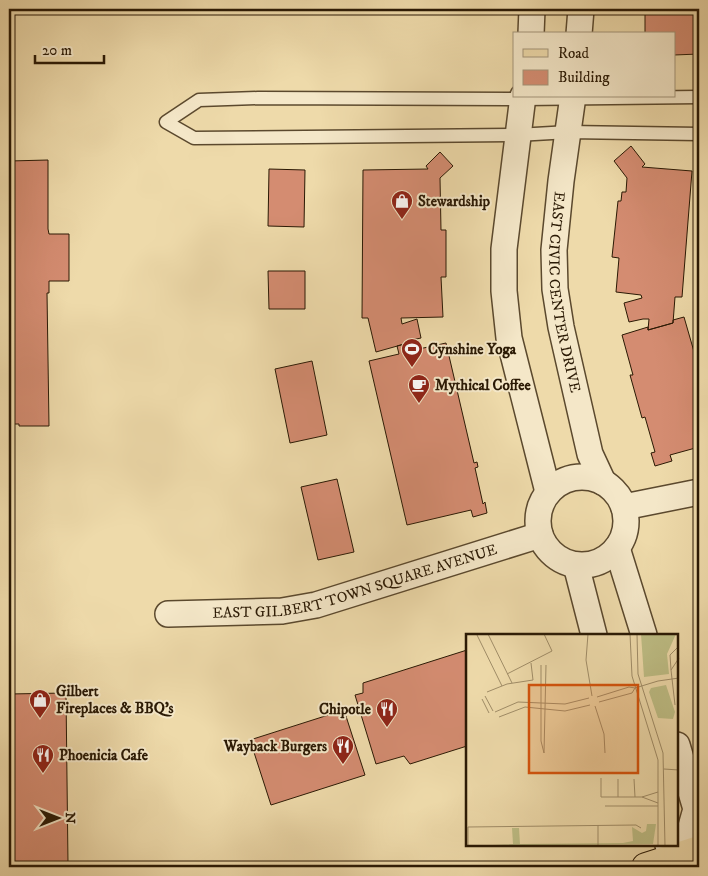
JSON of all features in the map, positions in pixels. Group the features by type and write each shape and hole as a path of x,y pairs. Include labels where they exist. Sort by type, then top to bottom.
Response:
{"main road":[{"path":"646,867 683,850"}],"street":[{"path":"531,32 532,9"},
{"path":"580,32 581,9"},
{"path":"523,98 504,249 504,291 509,338 548,492"},
{"name":"EAST CIVIC CENTER DRIVE","path":"573,98 561,181 554,250 555,289 561,327 590,454 603,482"},
{"path":"574,477 589,477 603,482 616,492 624,507 626,528 623,539 609,556 599,562 588,565 576,565 564,562 545,546 540,535 538,520 541,505 548,492 560,482 574,477"},
{"path":"624,507 699,492"},
{"name":"EAST GILBERT TOWN SQUARE AVENUE","path":"168,614 282,611 316,605 540,535"},
{"path":"617,548 644,634"},
{"path":"576,565 594,634"},
{"path":"678,748 696,808 683,850"}],"lane":[{"path":"676,97 699,97"},
{"path":"523,98 258,98 199,100 166,122 194,138 517,135 568,132 699,134"}],"building":[{"path":"645,9 699,9 699,54 676,55 676,32 645,32"},
{"path":"631,146 645,164 642,167 692,171 682,297 675,297 673,323 648,330 649,319 629,322 624,303 642,298 641,295 616,292 619,258 612,257 618,201 621,201 622,192 626,192 627,178 614,161"},
{"path":"440,152 453,166 440,178 441,230 446,230 446,277 441,277 443,317 401,318 402,324 417,319 421,338 376,352 368,318 362,318 363,170 428,169 426,166"},
{"path":"48,160 48,229 49,234 69,234 69,281 49,281 49,293 47,293 49,426 19,426 19,424 9,424 9,161"},
{"path":"269,169 305,170 304,227 268,226"},
{"path":"268,271 305,271 305,309 269,309"},
{"path":"684,317 699,369 699,447 670,455 672,461 655,466 651,453 655,452 645,417 642,418 630,375 633,375 622,335 648,327 648,330 673,323 673,320"},
{"path":"408,343 410,351 446,343 474,463 477,462 478,467 475,468 483,504 485,502 487,513 473,517 471,510 407,525 369,361 399,354 397,346"},
{"path":"312,361 327,435 290,443 275,369"},
{"path":"337,479 354,552 318,560 301,487"},
{"path":"466,650 466,746 410,764 404,756 376,764 355,695 363,693 363,683"},
{"path":"66,693 68,864 9,865 9,694"},
{"path":"344,710 365,775 271,805 250,740"}],"place":[{"name":"Stewardship","path":"402,220"},
{"name":"Cynshine Yoga","path":"412,368"},
{"name":"Mythical Coffee","path":"419,404"},
{"name":"Gilbert Fireplaces & BBQ's","path":"40,719"},
{"name":"Chipotle","path":"387,728"},
{"name":"Wayback Burgers","path":"343,765"},
{"name":"Phoenicia Cafe","path":"43,774"}]}
